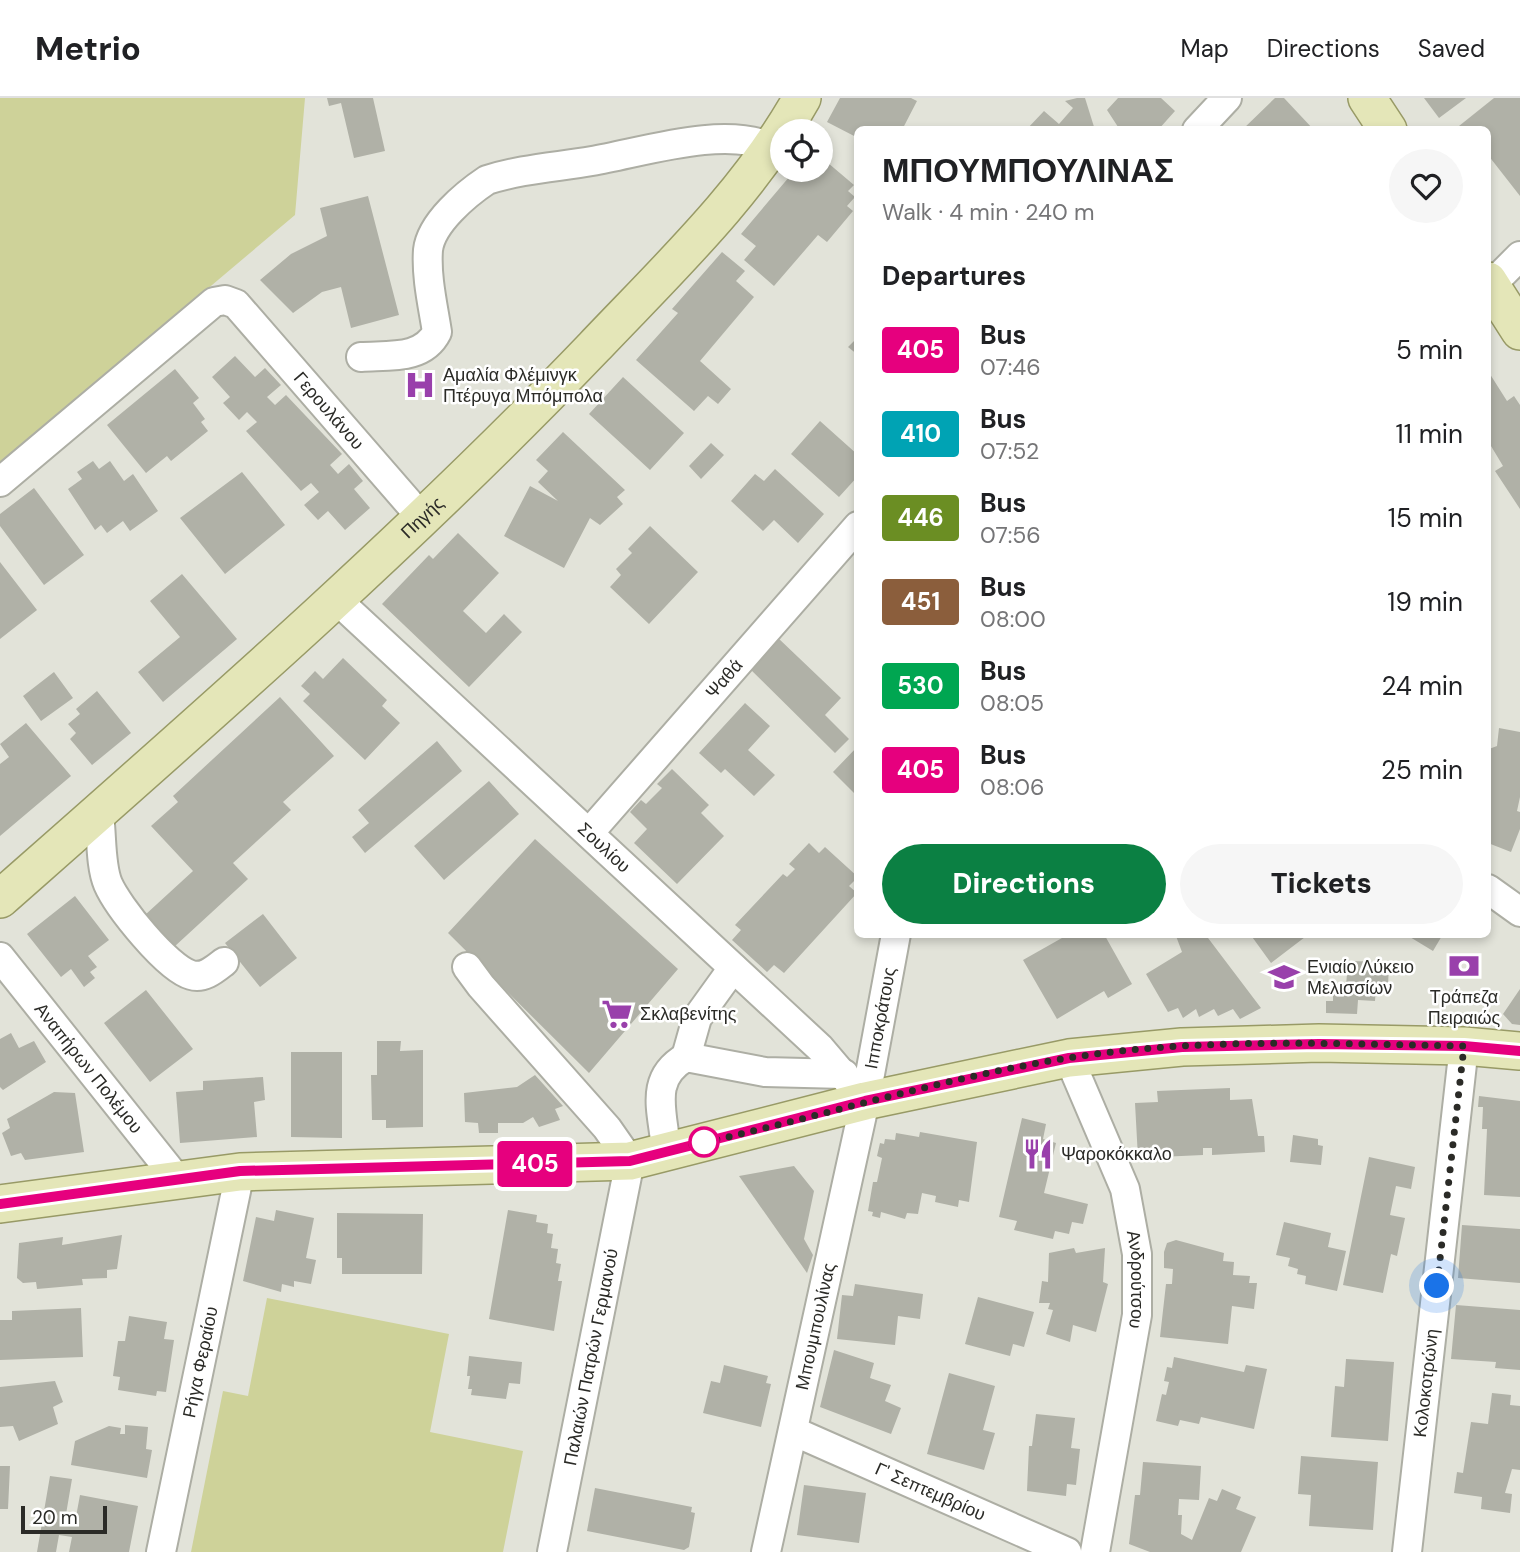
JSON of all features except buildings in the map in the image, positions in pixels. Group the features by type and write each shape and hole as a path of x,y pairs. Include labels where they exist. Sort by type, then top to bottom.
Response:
{"main road":[{"name":"Πηγής","path":"789,119 802,98"},
{"path":"1367,98 1385,126"},
{"name":"Πηγής","path":"0,899 99,815 337,600 496,449 715,219 770,148"},
{"path":"1491,289 1520,331"},
{"path":"0,1204 240,1171 630,1161 855,1087 1069,1058 1182,1047 1278,1045 1464,1046 1520,1051"}],"street":[{"path":"1201,126 1227,98"},
{"path":"361,358 418,352 431,344 437,332 428,248 435,231 461,201 487,180 705,142 742,139 770,147"},
{"path":"1491,282 1520,256"},
{"name":"Γερουλάνου","path":"0,482 214,302 225,300 236,304 422,518"},
{"name":"Ψαθά","path":"590,833 854,531"},
{"name":"Σουλίου","path":"337,600 590,833 855,1087"},
{"path":"99,815 107,882 122,908 172,963 190,975 203,976 224,962"},
{"path":"1491,891 1520,912"},
{"name":"Ιπποκράτους","path":"855,1087 894,938"},
{"name":"Αναπήρων Πολέμου","path":"0,957 177,1179"},
{"path":"467,967 607,1128 630,1161"},
{"path":"686,1057 697,1018 733,968"},
{"name":"Κολοκοτρώνη","path":"1407,1552 1464,1046"},
{"path":"666,1150 661,1090 663,1077 669,1067 686,1057 855,1087"},
{"name":"Ανδρούτσου","path":"1069,1058 1125,1189 1137,1254 1137,1315 1095,1552"},
{"name":"Μπουμπουλίνας","path":"766,1552 793,1431 855,1087"},
{"name":"Παλαιών Πατρών Γερμανού","path":"552,1552 630,1161"},
{"name":"Ρήγα Φεραίου","path":"161,1552 240,1171"},
{"name":"Γ' Σεπτεμβρίου","path":"793,1431 1067,1552"}],"green space":[{"path":"0,98 305,98 295,215 0,464"},
{"path":"267,1298 449,1334 430,1432 523,1451 503,1552 191,1552 223,1391 248,1396"}],"bus line":[{"name":"405","path":"0,1204 240,1171 630,1161 865,1101 1069,1058 1182,1047 1319,1044 1464,1046 1520,1051"}],"place":[{"name":"Αμαλία Φλέμινγκ Πτέρυγα Μπόμπολα","path":"420,385"},
{"name":"Τράπεζα Πειραιώς","path":"1464,966"},
{"name":"Ενιαίο Λύκειο Μελισσίων","path":"1284,977"},
{"name":"Σκλαβενίτης","path":"617,1014"},
{"name":"Ψαροκόκκαλο","path":"1038,1154"}],"route":[{"path":"704,1142 692,1145 865,1101 1069,1058 1182,1047 1292,1044 1464,1046 1437,1286"}]}
